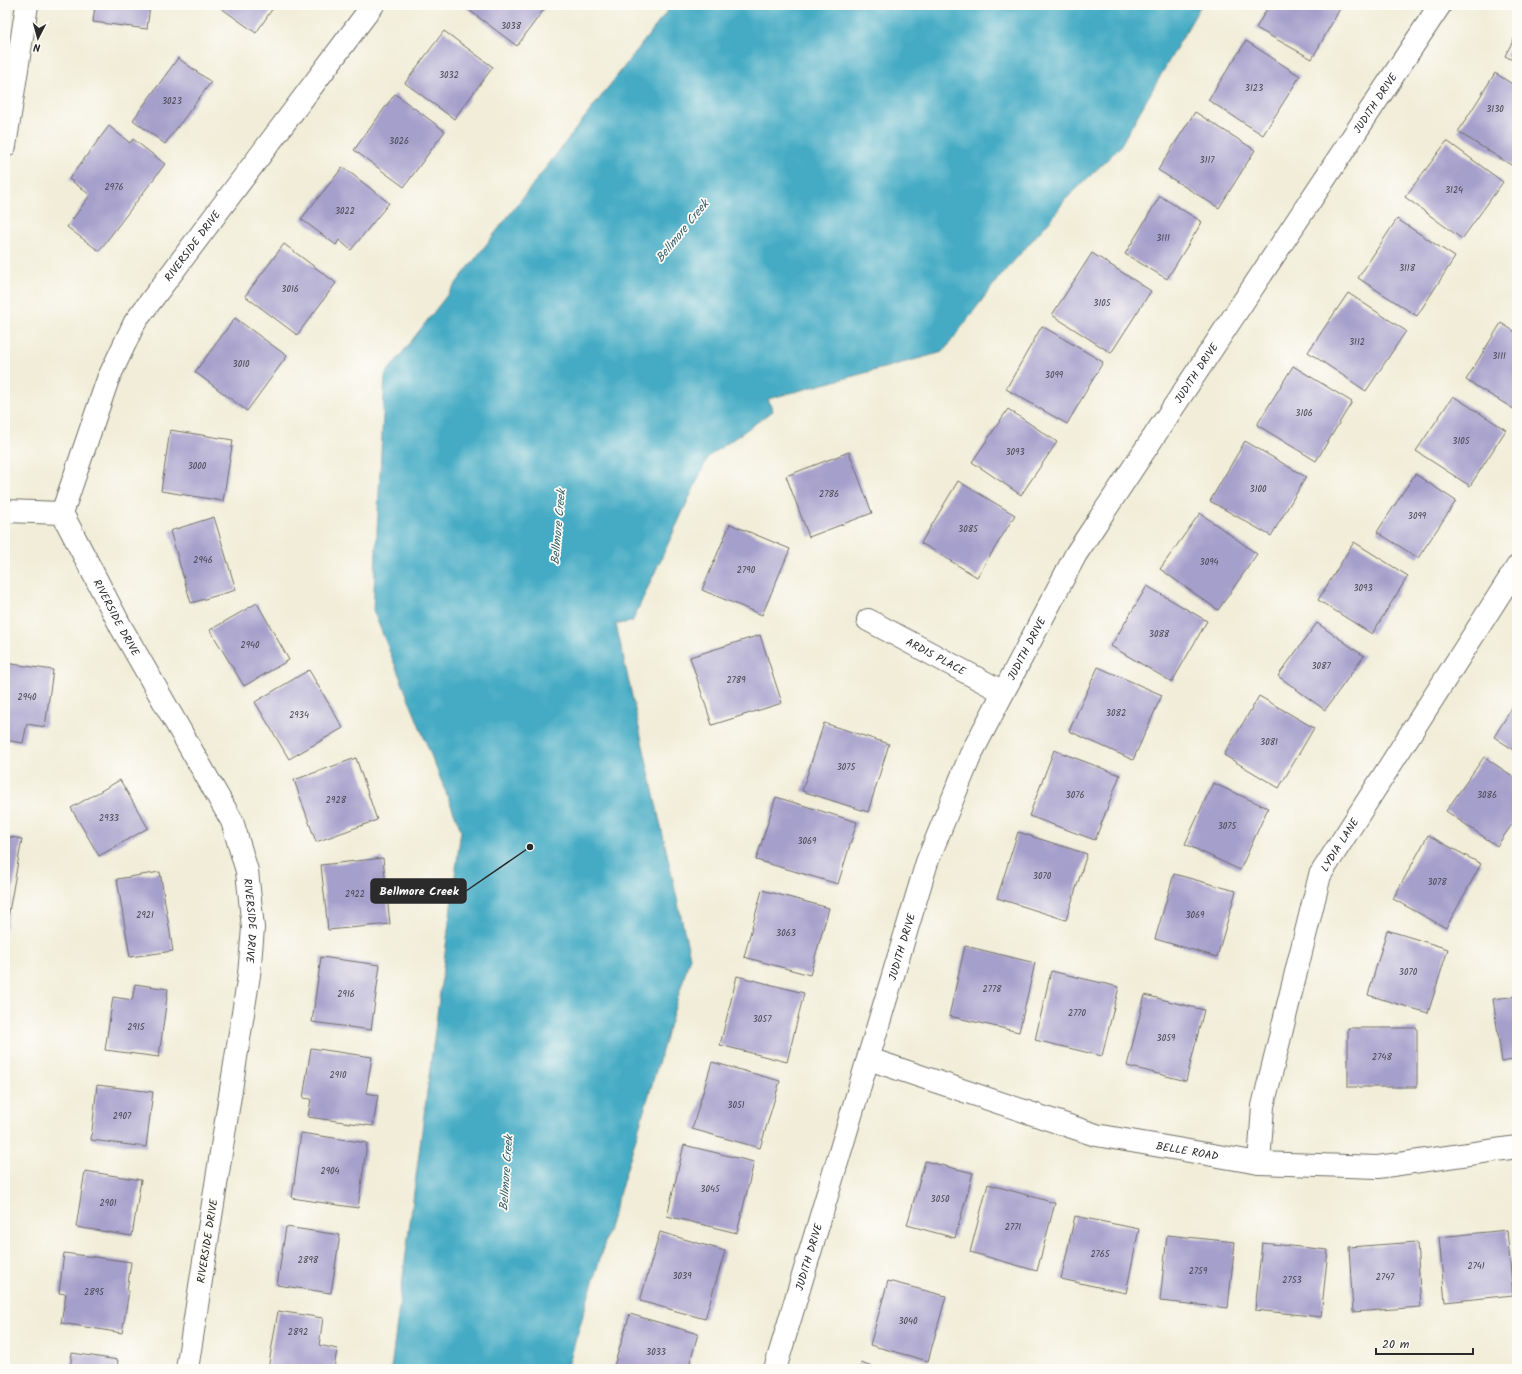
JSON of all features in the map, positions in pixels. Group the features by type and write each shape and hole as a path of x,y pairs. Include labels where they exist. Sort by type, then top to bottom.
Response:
{"street":[{"path":"5,146 27,5"},
{"name":"RIVERSIDE DRIVE","path":"187,1369 249,975 253,928 248,871 232,821 121,628 62,513 108,379 135,322 373,5"},
{"name":"JUDITH DRIVE","path":"775,1369 927,862 971,754 1076,554 1440,5"},
{"path":"5,511 62,513"},
{"name":"LYDIA LANE","path":"1259,1163 1263,1106 1320,875 1514,579"},
{"name":"ARDIS PLACE","path":"868,620 1003,692"},
{"name":"BELLE ROAD","path":"869,1059 1096,1135 1259,1163 1378,1167 1517,1147"}],"water":[{"path":"672,5 1201,5 1119,148 1064,201 1053,217 997,280 943,352 768,399 773,411 708,457 632,622 616,624 690,957 567,1369 391,1369 461,830 373,610 385,375"}],"building":[{"path":"95,5 150,5 147,29 93,22"},
{"path":"223,5 275,5 256,33 221,8"},
{"path":"466,5 547,5 517,46 465,7"},
{"path":"1269,5 1342,5 1312,59 1256,28"},
{"path":"444,31 493,67 454,119 405,83"},
{"path":"1517,33 1517,62 1505,56"},
{"path":"1246,41 1300,76 1263,135 1208,100"},
{"path":"178,58 211,82 165,144 133,120"},
{"path":"1495,73 1517,87 1516,168 1458,132"},
{"path":"395,94 445,131 404,187 354,150"},
{"path":"1195,112 1255,150 1219,208 1158,170"},
{"path":"109,126 130,143 133,139 165,164 99,251 67,227 90,195 69,179"},
{"path":"1447,141 1503,182 1462,239 1405,197"},
{"path":"343,167 389,203 351,250 339,240 336,245 301,219"},
{"path":"1160,196 1202,222 1167,279 1125,254"},
{"path":"1397,219 1455,257 1417,316 1358,278"},
{"path":"284,244 336,283 297,335 245,296"},
{"path":"1092,253 1151,291 1111,353 1052,315"},
{"path":"1348,293 1406,331 1366,391 1308,352"},
{"path":"235,318 287,356 247,411 195,372"},
{"path":"1501,323 1517,333 1517,411 1466,380"},
{"path":"1042,326 1103,362 1067,424 1006,389"},
{"path":"1293,366 1352,402 1316,461 1257,425"},
{"path":"1453,396 1506,430 1470,486 1416,451"},
{"path":"1008,409 1057,442 1021,495 972,462"},
{"path":"170,430 233,440 223,501 161,491"},
{"path":"1245,441 1306,477 1271,536 1210,501"},
{"path":"849,452 872,513 809,537 786,476"},
{"path":"1415,474 1456,501 1418,558 1377,532"},
{"path":"958,481 1015,515 977,577 921,543"},
{"path":"1200,513 1257,554 1218,610 1160,569"},
{"path":"214,517 236,590 191,603 170,531"},
{"path":"730,524 790,549 762,615 702,590"},
{"path":"1354,542 1408,576 1372,634 1318,600"},
{"path":"1147,586 1207,621 1172,682 1111,646"},
{"path":"257,603 289,660 244,686 210,630"},
{"path":"1317,623 1364,656 1325,710 1278,676"},
{"path":"760,635 782,703 712,725 690,657"},
{"path":"5,663 53,670 45,727 27,724 23,743 5,740"},
{"path":"1098,667 1162,695 1133,760 1069,731"},
{"path":"309,670 343,728 289,759 255,702"},
{"path":"1259,696 1314,728 1279,788 1224,755"},
{"path":"1517,700 1517,752 1494,737"},
{"path":"824,723 889,744 868,812 802,791"},
{"path":"1054,750 1120,775 1095,840 1029,816"},
{"path":"1484,757 1517,779 1517,817 1497,846 1446,811"},
{"path":"356,758 377,820 316,842 294,780"},
{"path":"120,780 148,828 99,856 71,808"},
{"path":"1213,783 1268,808 1240,870 1185,844"},
{"path":"776,797 857,822 838,884 756,860"},
{"path":"1018,832 1087,854 1066,920 997,898"},
{"path":"1428,835 1481,864 1446,928 1393,899"},
{"path":"5,836 22,839 6,929 5,929"},
{"path":"383,858 390,924 328,930 321,865"},
{"path":"160,872 173,951 130,957 117,879"},
{"path":"1174,874 1236,891 1217,957 1155,939"},
{"path":"762,890 829,908 810,975 744,957"},
{"path":"1387,930 1448,949 1428,1013 1368,995"},
{"path":"965,946 1035,963 1019,1032 949,1016"},
{"path":"321,957 380,965 371,1030 312,1022"},
{"path":"1051,971 1119,987 1102,1056 1035,1040"},
{"path":"737,976 804,993 787,1062 720,1045"},
{"path":"135,984 168,989 159,1057 105,1050 113,997 132,1000"},
{"path":"1145,995 1204,1010 1186,1081 1127,1066"},
{"path":"1517,996 1517,1059 1502,1062 1493,999"},
{"path":"1348,1028 1417,1028 1417,1087 1348,1087"},
{"path":"311,1048 372,1057 366,1093 378,1095 373,1126 308,1117 311,1099 303,1098"},
{"path":"712,1062 780,1081 760,1148 692,1129"},
{"path":"97,1085 153,1092 146,1147 91,1140"},
{"path":"301,1133 367,1143 358,1208 292,1198"},
{"path":"684,1145 754,1162 737,1233 667,1216"},
{"path":"925,1161 973,1173 955,1238 907,1225"},
{"path":"85,1171 141,1180 132,1236 76,1227"},
{"path":"988,1184 1055,1203 1037,1271 970,1252"},
{"path":"1075,1216 1139,1229 1126,1293 1061,1279"},
{"path":"286,1227 340,1235 331,1293 277,1285"},
{"path":"1507,1230 1513,1295 1445,1302 1439,1237"},
{"path":"660,1232 725,1251 705,1319 640,1301"},
{"path":"1167,1235 1235,1242 1228,1308 1160,1301"},
{"path":"1417,1242 1421,1307 1353,1312 1349,1247"},
{"path":"1262,1243 1328,1250 1321,1317 1255,1310"},
{"path":"64,1253 131,1262 127,1291 129,1291 122,1333 61,1323 66,1294 59,1293"},
{"path":"888,1281 946,1296 928,1361 870,1345"},
{"path":"278,1311 323,1318 319,1345 337,1349 334,1369 268,1369"},
{"path":"630,1314 698,1334 688,1369 613,1369"},
{"path":"72,1353 118,1360 117,1369 70,1369"},
{"path":"861,1363 878,1369 860,1369"}],"place":[{"name":"Bellmore Creek","path":"530,847"}]}
